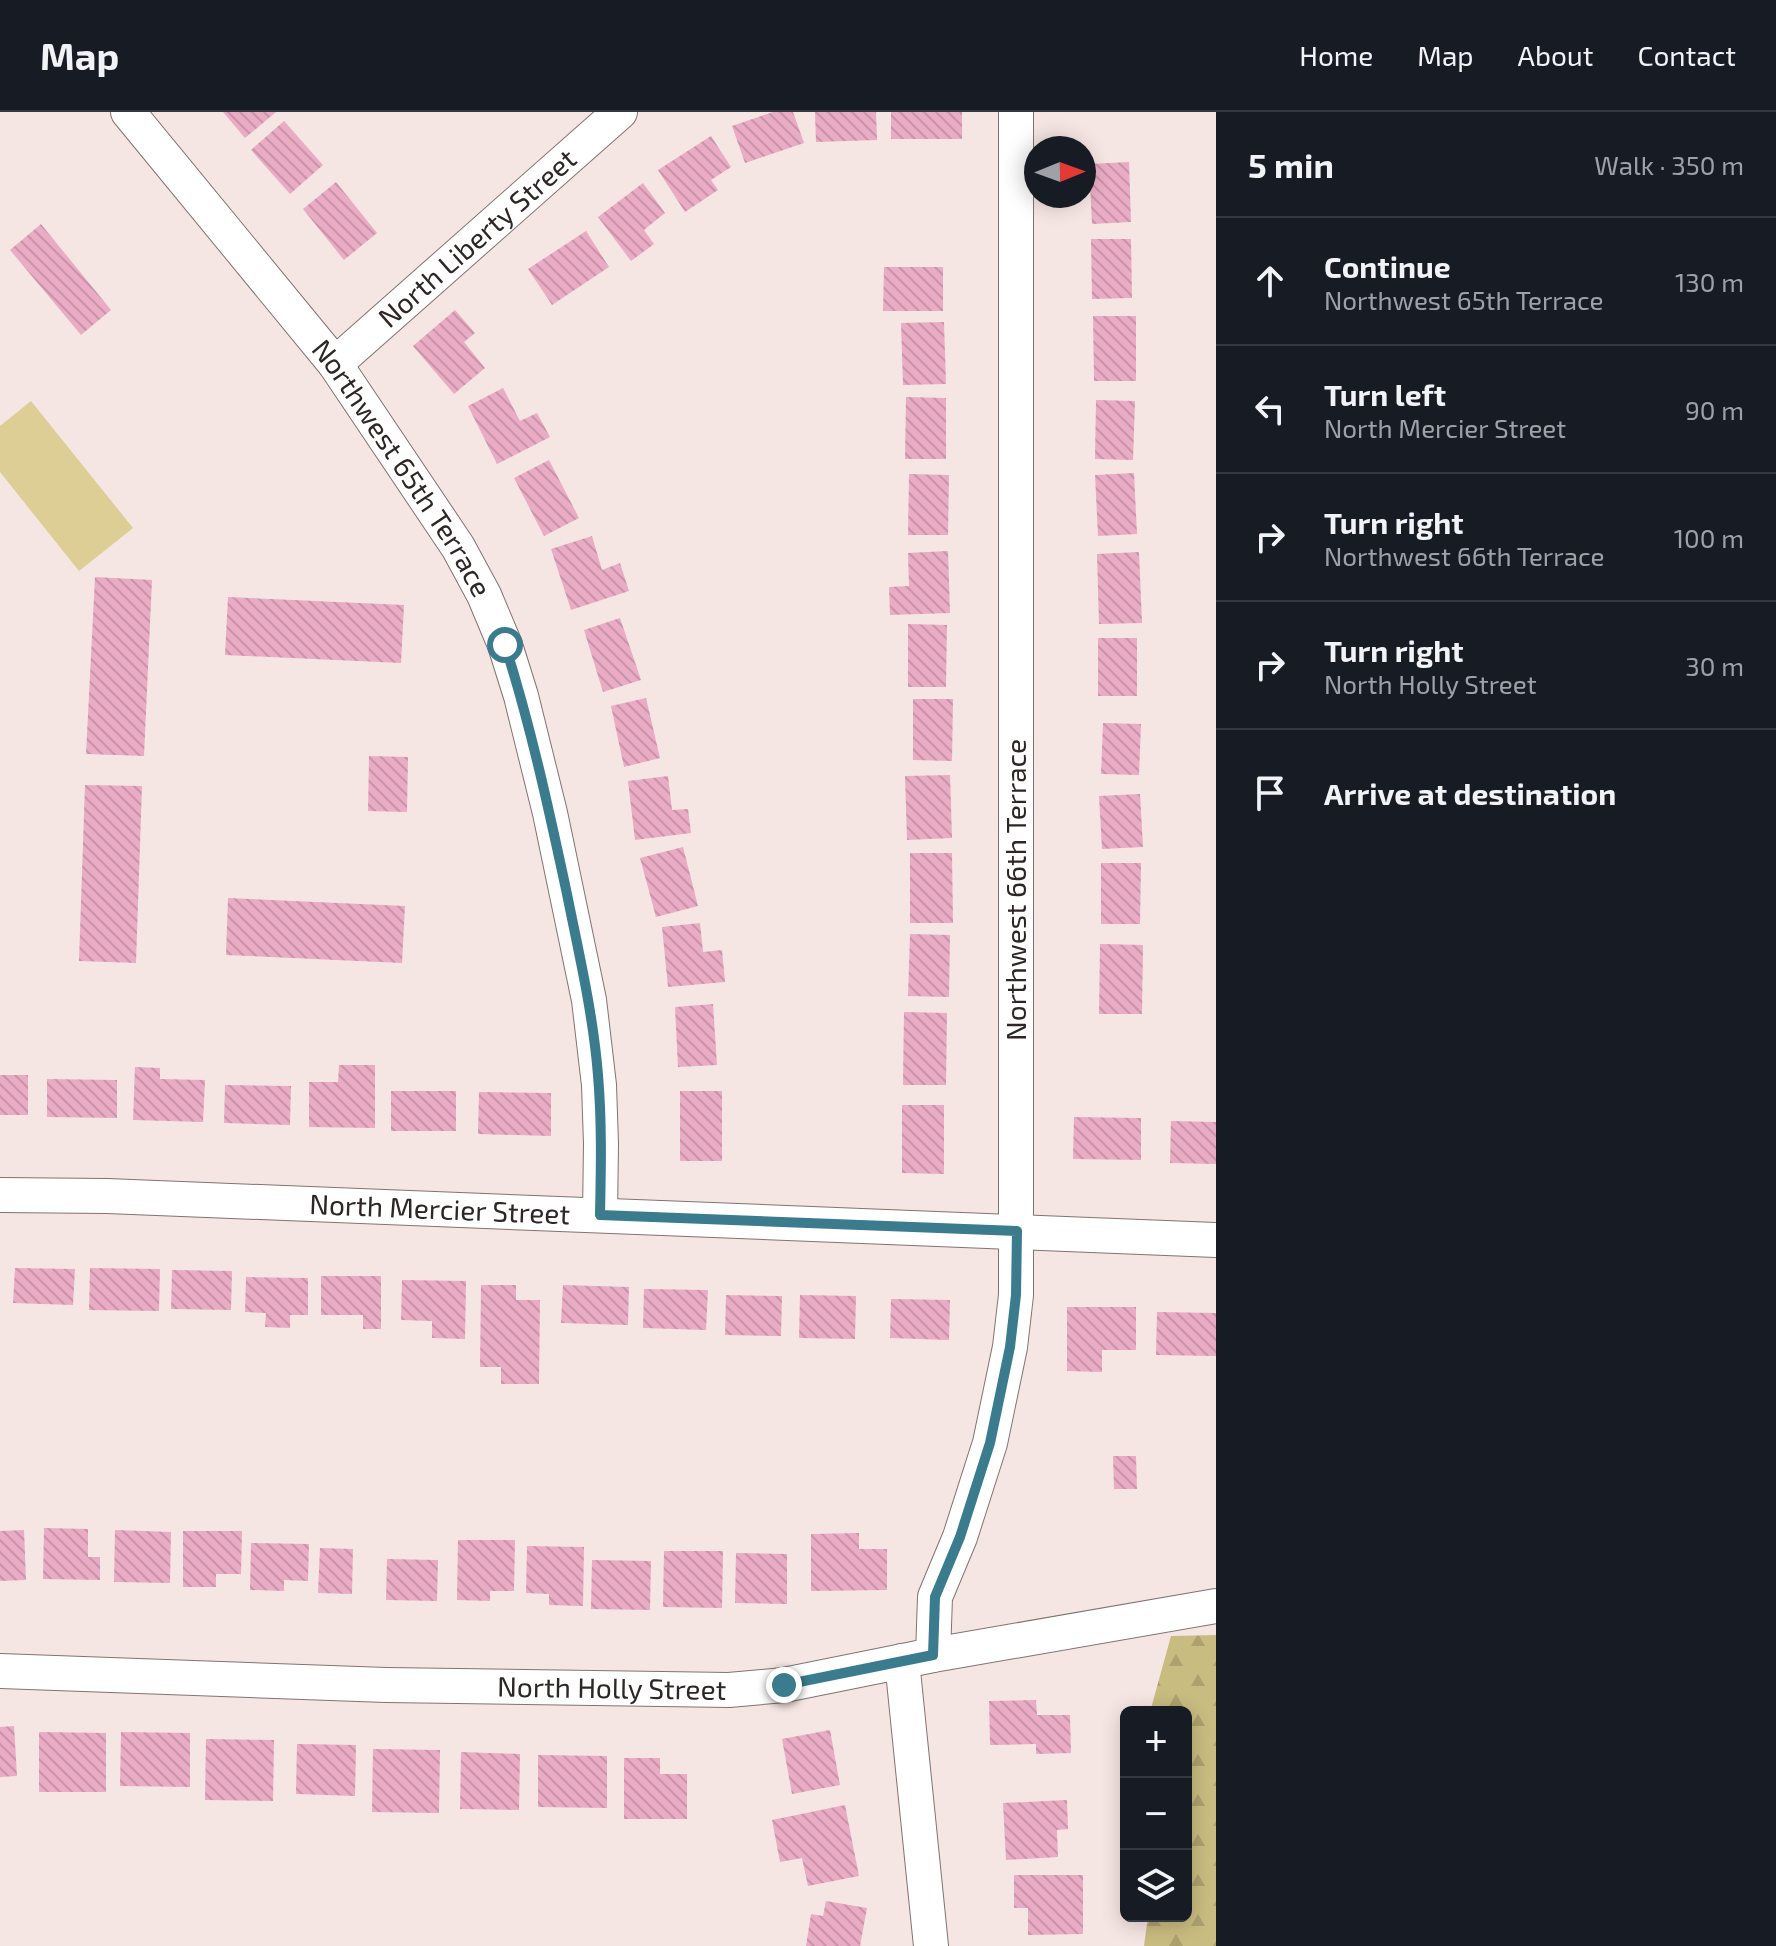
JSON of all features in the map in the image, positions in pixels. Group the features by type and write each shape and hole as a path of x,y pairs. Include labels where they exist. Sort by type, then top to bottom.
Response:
{"street":[{"name":"Northwest 65th Terrace","path":"128,112 335,364 458,547 484,595 509,657 550,813 589,1000 599,1085 600,1215"},
{"name":"North Liberty Street","path":"335,364 620,112"},
{"name":"Northwest 66th Terrace","path":"931,1946 918,1658 935,1597 960,1537 990,1443 1010,1347 1016,1295 1016,112"},
{"name":"North Mercier Street","path":"0,1195 107,1196 1216,1240"},
{"name":"North Holly Street","path":"0,1671 386,1685 729,1690 784,1685 918,1658 1216,1606"}],"green space":[{"path":"1216,1635 1216,1946 1144,1946 1147,1922 1192,1922 1192,1706 1152,1706 1171,1636"}],"shaded area":[{"path":"31,401 133,528 79,571 0,472 0,426"}],"building":[{"path":"223,112 276,112 245,138"},
{"path":"773,112 793,112 804,143 745,163 732,126"},
{"path":"815,112 876,112 877,140 816,142"},
{"path":"891,112 962,112 962,139 891,139"},
{"path":"284,121 323,165 290,194 251,150"},
{"path":"711,136 731,167 711,180 718,190 685,212 658,170"},
{"path":"1129,162 1131,222 1092,224 1091,208 1096,208 1096,164"},
{"path":"336,182 377,233 344,260 303,209"},
{"path":"643,183 665,213 644,230 654,244 631,261 598,217"},
{"path":"41,224 111,310 81,335 10,250"},
{"path":"586,231 609,267 552,305 528,269"},
{"path":"1091,239 1131,239 1132,298 1092,299"},
{"path":"884,267 943,267 943,311 883,311"},
{"path":"455,310 475,333 464,342 485,368 454,394 413,346"},
{"path":"1093,316 1136,316 1136,381 1094,381"},
{"path":"944,322 946,384 903,385 901,323"},
{"path":"503,388 520,421 537,413 550,437 497,464 468,406"},
{"path":"906,397 946,398 946,459 905,459"},
{"path":"1096,400 1135,401 1133,460 1095,459"},
{"path":"549,460 579,518 544,536 514,478"},
{"path":"1134,473 1137,534 1098,536 1095,475"},
{"path":"909,474 949,475 948,535 908,535"},
{"path":"592,536 602,570 620,563 629,591 571,610 551,549"},
{"path":"948,551 950,613 890,615 889,587 909,586 908,553"},
{"path":"1139,552 1142,623 1099,624 1097,554"},
{"path":"95,577 152,580 144,756 86,754"},
{"path":"228,597 404,605 401,663 225,655"},
{"path":"620,618 641,680 603,692 584,630"},
{"path":"908,624 947,625 946,687 908,687"},
{"path":"1098,638 1137,638 1137,696 1098,696"},
{"path":"646,698 660,758 624,767 611,706"},
{"path":"913,699 953,699 952,761 913,760"},
{"path":"1103,723 1141,724 1139,775 1101,774"},
{"path":"369,756 408,757 407,812 368,811"},
{"path":"950,775 952,838 907,840 905,776"},
{"path":"668,776 672,810 688,809 691,833 635,840 628,781"},
{"path":"85,785 142,786 136,963 79,961"},
{"path":"1140,794 1143,847 1102,849 1099,796"},
{"path":"683,847 698,906 656,917 640,858"},
{"path":"910,853 952,853 953,923 910,923"},
{"path":"1101,863 1141,863 1140,924 1101,924"},
{"path":"228,898 405,906 402,963 226,955"},
{"path":"700,923 703,952 722,950 725,982 668,987 662,927"},
{"path":"910,934 950,935 949,997 908,996"},
{"path":"1100,944 1143,945 1142,1014 1099,1014"},
{"path":"713,1004 717,1065 678,1067 675,1007"},
{"path":"904,1012 947,1013 946,1085 903,1085"},
{"path":"339,1065 375,1065 375,1128 309,1127 309,1082 338,1082"},
{"path":"135,1067 160,1068 160,1079 205,1080 203,1122 133,1120"},
{"path":"0,1075 28,1075 28,1115 0,1115"},
{"path":"47,1079 117,1080 117,1118 47,1117"},
{"path":"225,1085 291,1086 290,1125 224,1123"},
{"path":"391,1091 456,1091 456,1131 391,1131"},
{"path":"680,1091 722,1091 722,1161 680,1161"},
{"path":"479,1092 551,1093 551,1136 478,1134"},
{"path":"902,1105 944,1105 944,1174 902,1173"},
{"path":"1074,1117 1141,1118 1141,1160 1073,1159"},
{"path":"1171,1121 1216,1122 1216,1164 1170,1163"},
{"path":"15,1268 75,1269 73,1305 13,1303"},
{"path":"90,1268 160,1269 159,1311 89,1310"},
{"path":"172,1270 232,1271 231,1310 171,1309"},
{"path":"321,1276 381,1276 381,1329 363,1329 363,1315 321,1315"},
{"path":"246,1277 308,1278 308,1315 290,1315 290,1328 265,1327 266,1313 245,1312"},
{"path":"402,1280 466,1281 465,1339 432,1338 432,1321 401,1320"},
{"path":"481,1285 516,1285 516,1300 540,1300 539,1384 501,1384 501,1367 480,1367"},
{"path":"563,1285 629,1287 628,1325 561,1323"},
{"path":"644,1289 708,1290 706,1330 643,1328"},
{"path":"726,1295 782,1296 781,1336 725,1335"},
{"path":"800,1295 856,1296 855,1339 799,1338"},
{"path":"891,1299 950,1300 949,1340 890,1338"},
{"path":"1067,1307 1136,1307 1136,1350 1102,1350 1102,1372 1067,1371"},
{"path":"1157,1312 1216,1313 1216,1356 1156,1355"},
{"path":"1113,1456 1136,1456 1137,1489 1114,1489"},
{"path":"44,1528 88,1529 88,1557 100,1557 100,1580 43,1579"},
{"path":"24,1530 26,1580 0,1581 0,1531"},
{"path":"115,1530 171,1532 170,1583 114,1582"},
{"path":"183,1531 242,1531 241,1574 216,1574 216,1587 183,1587"},
{"path":"859,1533 859,1549 887,1549 887,1590 811,1591 811,1534"},
{"path":"458,1540 515,1540 514,1591 490,1591 490,1601 457,1600"},
{"path":"251,1543 309,1544 308,1581 284,1580 284,1591 250,1590"},
{"path":"527,1546 584,1547 583,1606 549,1605 549,1594 526,1593"},
{"path":"320,1548 353,1549 352,1594 318,1593"},
{"path":"664,1551 723,1551 722,1608 663,1607"},
{"path":"736,1553 787,1554 787,1604 735,1603"},
{"path":"387,1559 438,1560 437,1601 386,1600"},
{"path":"592,1560 651,1561 650,1610 591,1609"},
{"path":"1036,1700 1037,1715 1070,1715 1071,1753 1036,1754 1036,1744 990,1745 989,1701"},
{"path":"14,1726 17,1776 0,1777 0,1727"},
{"path":"830,1730 840,1785 792,1794 782,1739"},
{"path":"39,1732 106,1733 106,1792 39,1792"},
{"path":"121,1732 190,1733 190,1787 120,1786"},
{"path":"206,1739 274,1740 273,1801 205,1800"},
{"path":"297,1744 356,1745 355,1796 296,1794"},
{"path":"373,1749 440,1750 439,1813 372,1812"},
{"path":"461,1752 520,1754 519,1810 460,1809"},
{"path":"538,1755 607,1756 607,1808 538,1807"},
{"path":"624,1758 660,1758 660,1774 687,1774 687,1819 624,1819"},
{"path":"1067,1800 1068,1829 1057,1830 1058,1857 1006,1860 1003,1803"},
{"path":"845,1805 859,1876 808,1886 802,1858 780,1862 772,1820"},
{"path":"1014,1875 1083,1875 1083,1934 1028,1935 1028,1908 1014,1908"},
{"path":"826,1901 867,1908 860,1946 806,1946 811,1914 823,1916"}],"route":[{"path":"505,645 550,813 589,1000 599,1085 600,1215 1017,1231 1016,1295 1010,1347 990,1443 960,1537 935,1597 933,1655 784,1685"}]}
